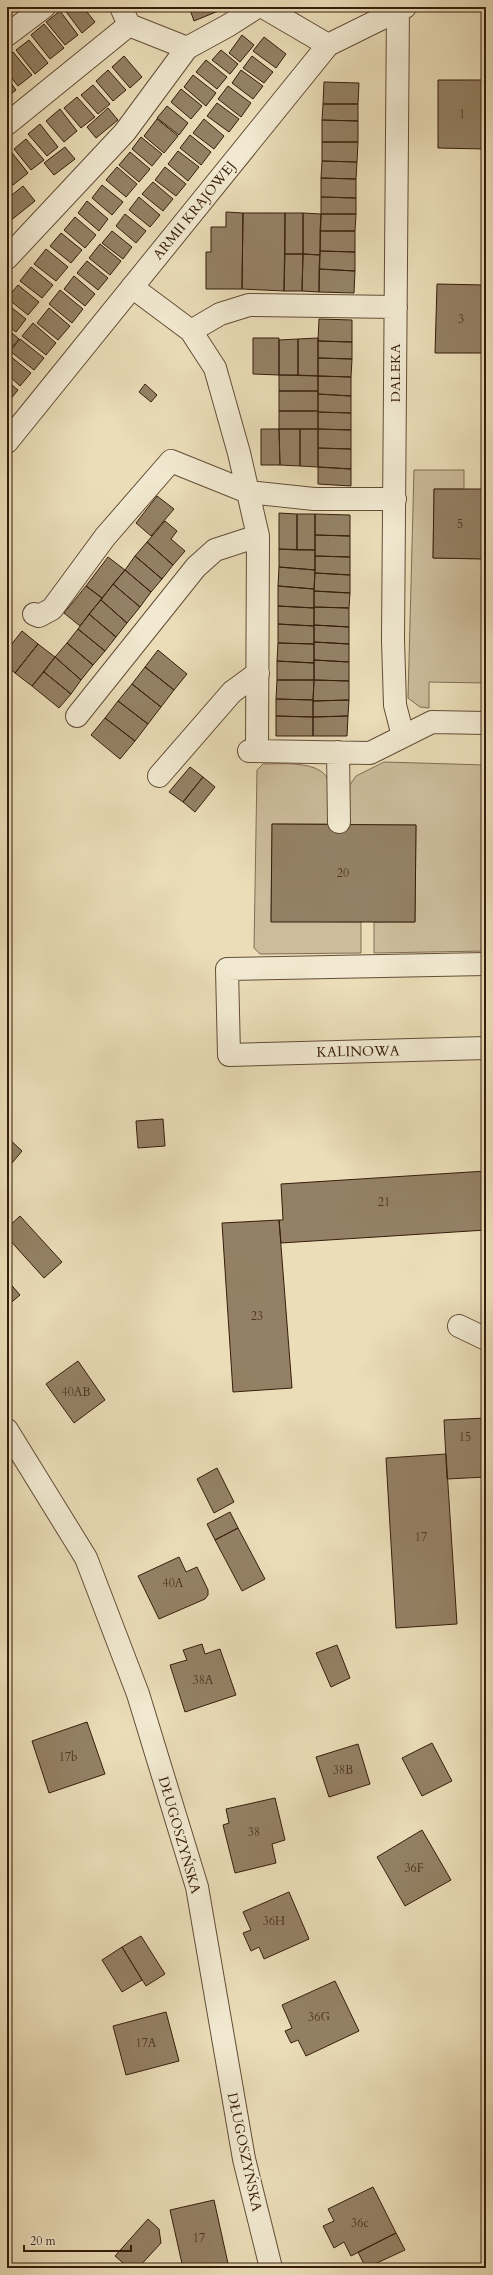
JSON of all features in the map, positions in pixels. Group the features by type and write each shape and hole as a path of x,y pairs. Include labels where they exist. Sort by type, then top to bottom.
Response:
{"street":[{"path":"7,35 44,7"},
{"path":"7,258 125,132 187,48 229,25 257,7"},
{"path":"263,7 328,45"},
{"name":"ARMII KRAJOWEJ","path":"7,442 328,45 400,8"},
{"name":"DALEKA","path":"400,8 396,307 395,705 403,736"},
{"path":"7,124 125,16 187,48"},
{"path":"132,287 191,331 215,368 248,492 258,536 258,673 253,751 370,753 432,722 486,723"},
{"path":"191,331 220,314 249,305 396,307"},
{"path":"34,614 39,616 52,610 105,537 171,461 248,492 314,499 395,499"},
{"path":"77,716 196,567 215,550 258,536"},
{"path":"159,776 232,692 258,673"},
{"path":"338,752 338,822"},
{"name":"KALINOWA","path":"486,964 227,969 229,1055 486,1048"},
{"path":"459,1326 486,1339"},
{"name":"DŁUGOSZYŃSKA","path":"7,1430 86,1558 138,1694 197,1888 244,2159 271,2268"}],"shaded area":[{"path":"414,470 464,470 464,489 434,489 433,558 486,559 486,683 429,682 429,708 420,707 408,698"},
{"path":"384,762 486,765 486,951 374,953 374,922 415,922 416,825 346,825 349,786 356,776"},
{"path":"263,764 290,764 310,766 318,769 324,774 328,781 330,797 331,824 272,824 271,921 361,922 361,953 260,954 254,948 257,770"}],"building":[{"path":"7,7 17,7 18,8 7,16"},
{"path":"66,7 83,7 95,22 82,33 64,9"},
{"path":"189,7 228,7 194,21"},
{"path":"60,11 78,35 65,45 46,22"},
{"path":"44,24 64,48 50,59 31,35"},
{"path":"242,35 254,45 240,62 229,53"},
{"path":"264,37 286,54 276,68 253,51"},
{"path":"29,40 48,63 35,74 16,50"},
{"path":"221,50 238,64 230,74 212,60"},
{"path":"13,52 32,75 18,86 7,72 7,57"},
{"path":"124,56 142,77 130,88 112,67"},
{"path":"252,56 273,72 264,83 243,68"},
{"path":"206,60 227,77 217,89 196,72"},
{"path":"108,70 126,90 113,101 96,81"},
{"path":"241,70 263,86 253,99 232,83"},
{"path":"193,75 216,93 206,106 184,87"},
{"path":"7,78 16,90 7,97"},
{"path":"438,80 486,80 486,149 438,148"},
{"path":"324,82 359,83 358,104 323,104"},
{"path":"93,85 110,104 98,114 81,95"},
{"path":"228,86 251,103 241,117 218,99"},
{"path":"181,89 202,106 191,119 171,102"},
{"path":"77,97 95,117 81,128 64,108"},
{"path":"217,103 239,119 229,132 207,116"},
{"path":"323,104 358,104 358,121 322,120"},
{"path":"167,106 188,123 179,135 157,118"},
{"path":"108,108 118,120 96,138 87,127"},
{"path":"60,109 77,131 64,142 46,121"},
{"path":"157,119 178,136 164,153 144,136"},
{"path":"204,119 224,136 214,149 193,133"},
{"path":"322,120 358,121 358,142 322,142"},
{"path":"40,124 58,147 47,156 28,134"},
{"path":"190,135 211,152 201,165 180,148"},
{"path":"141,137 162,154 152,166 132,149"},
{"path":"26,139 44,160 31,170 14,149"},
{"path":"322,142 358,142 357,162 322,161"},
{"path":"65,147 75,159 54,175 44,163"},
{"path":"9,149 28,173 13,185 7,177 7,151"},
{"path":"178,151 199,167 188,181 168,164"},
{"path":"130,152 150,169 139,182 119,165"},
{"path":"322,161 357,162 356,179 321,178"},
{"path":"117,167 137,184 126,197 106,180"},
{"path":"165,167 186,184 176,196 155,180"},
{"path":"321,178 356,179 356,198 321,197"},
{"path":"7,181 11,186 7,189"},
{"path":"153,182 173,199 163,211 142,194"},
{"path":"102,185 123,202 112,215 92,198"},
{"path":"23,186 35,201 10,221 7,217 7,199"},
{"path":"139,197 160,215 150,227 129,210"},
{"path":"321,197 356,198 356,214 321,214"},
{"path":"87,201 108,219 99,231 78,213"},
{"path":"226,212 243,213 242,289 206,289 206,252 211,252 211,227 226,227"},
{"path":"243,213 285,213 284,291 242,289"},
{"path":"285,213 303,213 303,254 285,254"},
{"path":"303,213 321,214 320,255 303,254"},
{"path":"125,214 146,231 136,243 116,226"},
{"path":"321,214 356,214 355,231 320,231"},
{"path":"75,217 96,235 85,248 64,230"},
{"path":"7,224 12,229 7,234"},
{"path":"112,231 132,247 123,259 102,243"},
{"path":"320,231 355,231 355,252 320,251"},
{"path":"61,233 82,250 71,263 50,246"},
{"path":"100,244 121,261 110,275 89,258"},
{"path":"46,249 68,267 56,281 34,264"},
{"path":"320,251 355,252 355,271 319,269"},
{"path":"285,254 303,254 302,291 284,291"},
{"path":"303,254 320,255 319,292 302,291"},
{"path":"87,261 108,278 98,290 77,273"},
{"path":"31,267 53,285 42,298 20,281"},
{"path":"319,269 355,271 354,293 319,292"},
{"path":"74,276 95,294 85,306 64,289"},
{"path":"437,284 486,285 486,353 435,353"},
{"path":"18,285 39,302 28,315 7,298"},
{"path":"60,290 83,309 72,323 49,304"},
{"path":"7,304 26,319 16,332 7,325"},
{"path":"49,308 70,326 58,340 37,323"},
{"path":"319,319 352,320 352,342 318,341"},
{"path":"33,323 56,343 46,355 22,336"},
{"path":"7,329 19,339 7,353"},
{"path":"253,338 279,338 279,375 253,374"},
{"path":"318,338 318,376 298,375 298,339"},
{"path":"20,339 44,358 34,370 10,351"},
{"path":"298,339 298,375 279,375 279,340"},
{"path":"318,341 352,342 352,359 318,358"},
{"path":"10,356 31,373 20,386 7,374 7,360"},
{"path":"318,358 352,359 351,377 318,376"},
{"path":"279,375 318,376 318,391 279,391"},
{"path":"318,376 351,377 351,396 318,394"},
{"path":"7,381 18,390 9,401 7,400"},
{"path":"145,384 157,395 151,402 139,392"},
{"path":"279,391 318,391 318,411 279,411"},
{"path":"318,394 351,396 351,413 318,412"},
{"path":"279,411 318,411 318,429 279,429"},
{"path":"318,412 351,413 351,430 318,429"},
{"path":"261,429 279,429 280,465 261,465"},
{"path":"279,429 300,429 300,466 280,465"},
{"path":"300,429 318,429 318,467 300,466"},
{"path":"318,429 351,430 351,449 318,448"},
{"path":"318,448 351,449 351,469 318,467"},
{"path":"318,467 351,469 351,486 318,484"},
{"path":"434,489 486,489 486,559 433,558"},
{"path":"157,496 174,509 151,536 136,523"},
{"path":"279,513 297,514 297,550 279,549"},
{"path":"297,514 315,514 315,550 297,550"},
{"path":"315,514 350,515 350,536 315,535"},
{"path":"165,521 177,531 171,539 185,551 173,565 147,542"},
{"path":"315,535 350,536 350,557 315,556"},
{"path":"147,542 173,565 162,579 135,556"},
{"path":"279,549 315,550 315,570 279,567"},
{"path":"135,556 162,579 151,592 125,570"},
{"path":"315,556 350,557 350,575 315,573"},
{"path":"108,557 125,570 102,598 86,586"},
{"path":"279,567 315,570 314,589 278,586"},
{"path":"125,570 151,592 140,607 113,584"},
{"path":"315,573 350,575 350,593 314,591"},
{"path":"113,584 140,607 127,623 101,600"},
{"path":"86,586 102,598 80,626 64,613"},
{"path":"278,586 314,589 314,608 278,606"},
{"path":"314,591 350,593 349,608 314,607"},
{"path":"101,600 127,623 116,637 89,614"},
{"path":"278,606 314,608 314,626 278,624"},
{"path":"314,607 349,608 349,627 314,625"},
{"path":"89,614 116,637 105,651 78,629"},
{"path":"278,624 314,626 314,644 278,643"},
{"path":"314,625 349,627 349,644 314,642"},
{"path":"78,629 105,651 93,665 67,643"},
{"path":"22,631 38,644 15,673 7,666 7,650"},
{"path":"314,642 349,644 349,662 314,660"},
{"path":"67,643 93,665 81,680 55,657"},
{"path":"278,643 314,644 314,663 277,661"},
{"path":"38,644 55,657 32,686 15,673"},
{"path":"158,650 187,674 174,690 145,667"},
{"path":"55,657 81,680 71,694 44,672"},
{"path":"314,660 349,662 349,681 314,680"},
{"path":"277,661 314,663 314,680 277,680"},
{"path":"145,667 174,690 161,707 132,684"},
{"path":"44,672 71,694 59,708 32,686"},
{"path":"277,680 314,680 313,700 276,699"},
{"path":"314,680 349,681 349,700 313,701"},
{"path":"132,684 161,707 148,724 118,701"},
{"path":"276,699 313,700 313,717 276,716"},
{"path":"349,700 348,716 313,717 313,701"},
{"path":"118,701 148,724 135,741 105,718"},
{"path":"276,716 313,717 313,736 276,736"},
{"path":"348,716 347,736 313,736 313,717"},
{"path":"105,718 135,741 120,759 91,735"},
{"path":"190,767 203,777 183,802 169,792"},
{"path":"203,777 215,787 195,812 183,802"},
{"path":"272,824 416,825 415,922 271,922"},
{"path":"163,1119 165,1146 138,1148 136,1121"},
{"path":"7,1137 22,1151 7,1169"},
{"path":"486,1171 486,1230 281,1243 279,1220 283,1220 281,1184"},
{"path":"20,1216 62,1262 44,1278 7,1237 7,1228"},
{"path":"279,1220 292,1388 233,1392 222,1223"},
{"path":"7,1280 20,1295 7,1306"},
{"path":"78,1361 105,1400 74,1423 46,1384"},
{"path":"486,1418 486,1477 447,1479 444,1420"},
{"path":"446,1454 457,1624 396,1628 386,1458"},
{"path":"217,1468 234,1502 214,1513 197,1479"},
{"path":"230,1512 238,1528 215,1540 207,1524"},
{"path":"238,1528 265,1579 242,1591 215,1540"},
{"path":"179,1557 186,1572 197,1567 208,1590 208,1595 205,1599 159,1619 138,1576"},
{"path":"202,1644 205,1654 220,1649 236,1695 185,1712 170,1665 187,1660 183,1650"},
{"path":"337,1645 350,1678 331,1687 316,1653"},
{"path":"87,1722 105,1774 49,1793 32,1741"},
{"path":"432,1743 452,1781 422,1796 402,1758"},
{"path":"358,1744 370,1784 329,1797 316,1757"},
{"path":"275,1798 285,1840 272,1844 276,1863 235,1873 223,1825 229,1823 226,1809"},
{"path":"422,1830 451,1880 405,1906 377,1857"},
{"path":"289,1892 309,1939 264,1959 259,1947 251,1951 243,1933 251,1930 243,1912"},
{"path":"141,1936 165,1974 146,1986 122,1947"},
{"path":"122,1947 142,1980 122,1992 102,1960"},
{"path":"335,1981 359,2031 306,2056 298,2040 291,2043 285,2031 292,2028 282,2005"},
{"path":"166,2012 179,2061 126,2075 113,2026"},
{"path":"373,2187 396,2233 351,2256 344,2242 334,2248 323,2226 334,2221 328,2209"},
{"path":"214,2200 229,2268 202,2268 202,2266 183,2268 170,2210"},
{"path":"148,2219 159,2229 161,2243 138,2268 129,2268 115,2256"},
{"path":"396,2233 405,2250 366,2268 358,2252"}]}
